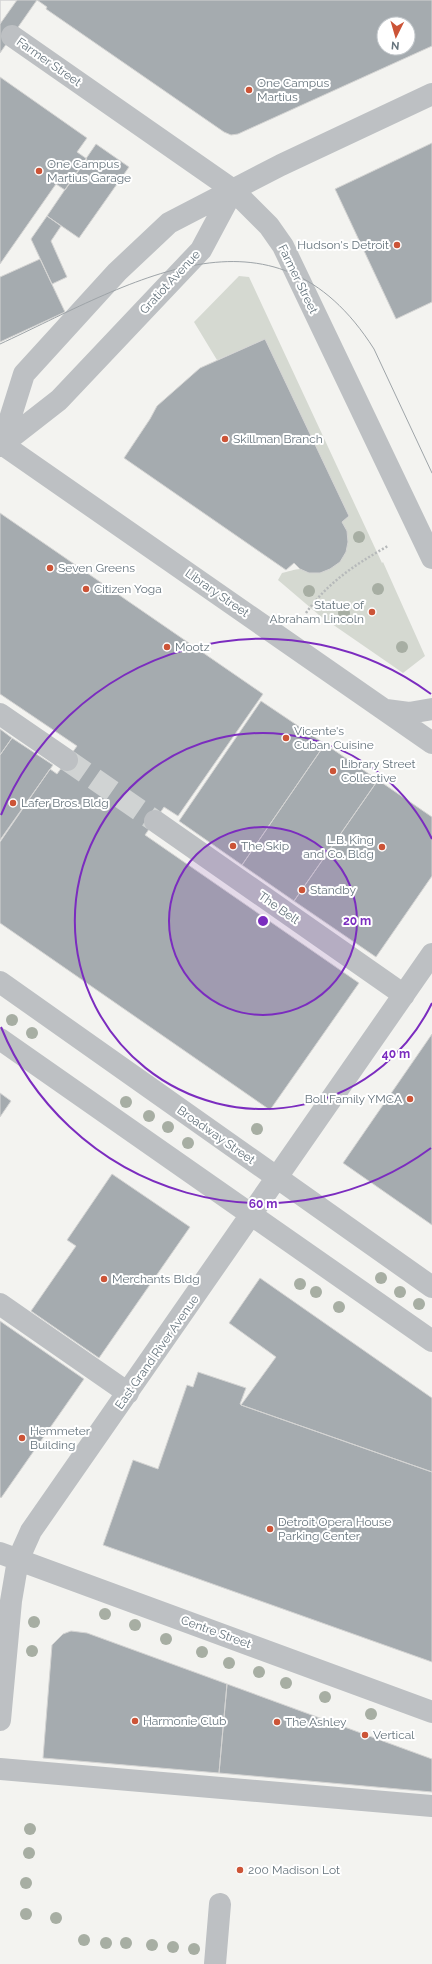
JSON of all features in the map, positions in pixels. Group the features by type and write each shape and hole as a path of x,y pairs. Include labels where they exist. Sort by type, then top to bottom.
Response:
{"street":[{"name":"Farmer Street","path":"12,36 233,190 269,226 283,246 432,558"},
{"path":"1,445 24,374 71,321 137,252 169,223 281,165 432,94"},
{"name":"Gratiot Avenue","path":"1,445 59,400 201,250 233,190"},
{"name":"Library Street","path":"1,445 432,743"},
{"path":"385,710 410,713 432,708"},
{"path":"0,714 67,760"},
{"name":"The Belt","path":"155,820 404,995"},
{"name":"East Grand River Avenue","path":"0,1720 11,1601 9,1556 31,1531 128,1393 432,954"},
{"name":"Broadway Street","path":"0,982 432,1286"},
{"path":"0,1039 432,1341"},
{"path":"0,1304 128,1393"},
{"name":"Centre Street","path":"9,1556 432,1712"},
{"path":"0,1769 432,1806"},
{"path":"216,1964 220,1904"}],"path":[{"path":"306,613 323,592 360,561 388,546"}],"shaded area":[{"path":"239,276 249,277 382,563 383,562 425,656 403,673 319,615 278,580 282,573 300,569 321,572 336,564 341,559 347,545 346,530 342,522 349,516 265,339 217,360 194,322"}],"building":[{"path":"0,0 17,0 0,24"},
{"path":"0,0 37,0 0,53"},
{"name":"One Campus Martius","path":"37,0 432,0 432,46 416,53 416,16 376,16 376,56 410,56 238,134 231,135 224,132 46,9 47,7"},
{"name":"One Campus Martius Garage","path":"0,77 87,138 77,152 87,159 65,190 56,184 0,264"},
{"name":"Hudson's Detroit","path":"432,143 432,302 396,319 335,189"},
{"path":"96,144 129,167 79,238 47,216"},
{"path":"47,216 61,226 51,241 67,277 52,284 31,239"},
{"path":"40,259 65,312 0,342 0,277"},
{"name":"Skillman Branch","path":"265,339 349,516 342,522 347,531 348,542 346,552 340,562 330,569 320,573 309,573 300,569 294,563 286,570 124,458 157,406 200,368"},
{"path":"0,513 263,694 178,816 164,807 145,835 359,983 270,1110 0,923 0,842 50,769 57,774 77,746 0,694"},
{"path":"261,701 325,744 242,865 179,821"},
{"path":"0,729 12,738 0,755"},
{"name":"Lafer Bros. Bldg","path":"12,738 53,765 0,840 0,755"},
{"path":"325,744 378,780 294,901 242,865"},
{"name":"L.B. King and Co. Bldg","path":"378,780 432,817 432,876 376,957 294,901"},
{"name":"Boll Family YMCA","path":"432,1034 432,1225 343,1163"},
{"path":"0,1093 11,1101 0,1117"},
{"name":"Merchants Bldg","path":"112,1174 190,1227 99,1358 31,1311 76,1246 67,1240"},
{"path":"260,1278 432,1398 432,1472 241,1405 276,1357 229,1323"},
{"name":"Hemmeter Building","path":"0,1321 84,1379 1,1498 0,1497"},
{"name":"Detroit Opera House Parking Center","path":"198,1372 246,1388 240,1404 241,1405 432,1472 432,1662 103,1545 133,1460 158,1469 187,1385 193,1387"},
{"name":"Harmonie Club","path":"71,1631 87,1633 227,1684 219,1773 43,1758 52,1645 63,1634"},
{"name":"The Ashley","path":"227,1684 432,1759 432,1792 219,1773"}],"tunnel":[{"path":"67,760 155,821"}],"tram line":[{"path":"0,344 98,298 148,278 197,265 245,262 291,273 334,301 374,349 432,473"}],"place":[{"name":"One Campus Martius","path":"249,90"},
{"name":"One Campus Martius Garage","path":"39,171"},
{"name":"Hudson's Detroit","path":"397,245"},
{"name":"Skillman Branch","path":"225,439"},
{"name":"Seven Greens","path":"50,568"},
{"name":"Citizen Yoga","path":"86,589"},
{"name":"Statue of Abraham Lincoln","path":"372,612"},
{"name":"Mootz","path":"167,647"},
{"name":"Vicente's Cuban Cuisine","path":"286,738"},
{"name":"Library Street Collective","path":"333,771"},
{"name":"Lafer Bros. Bldg","path":"13,803"},
{"name":"The Skip","path":"233,846"},
{"name":"L.B. King and Co. Bldg","path":"382,847"},
{"name":"Standby","path":"302,890"},
{"name":"Boll Family YMCA","path":"410,1099"},
{"name":"Merchants Bldg","path":"104,1279"},
{"name":"Hemmeter Building","path":"22,1438"},
{"name":"Detroit Opera House Parking Center","path":"270,1529"},
{"name":"Harmonie Club","path":"135,1721"},
{"name":"The Ashley","path":"277,1722"},
{"name":"Vertical","path":"365,1735"},
{"name":"200 Madison Lot","path":"240,1870"}]}
